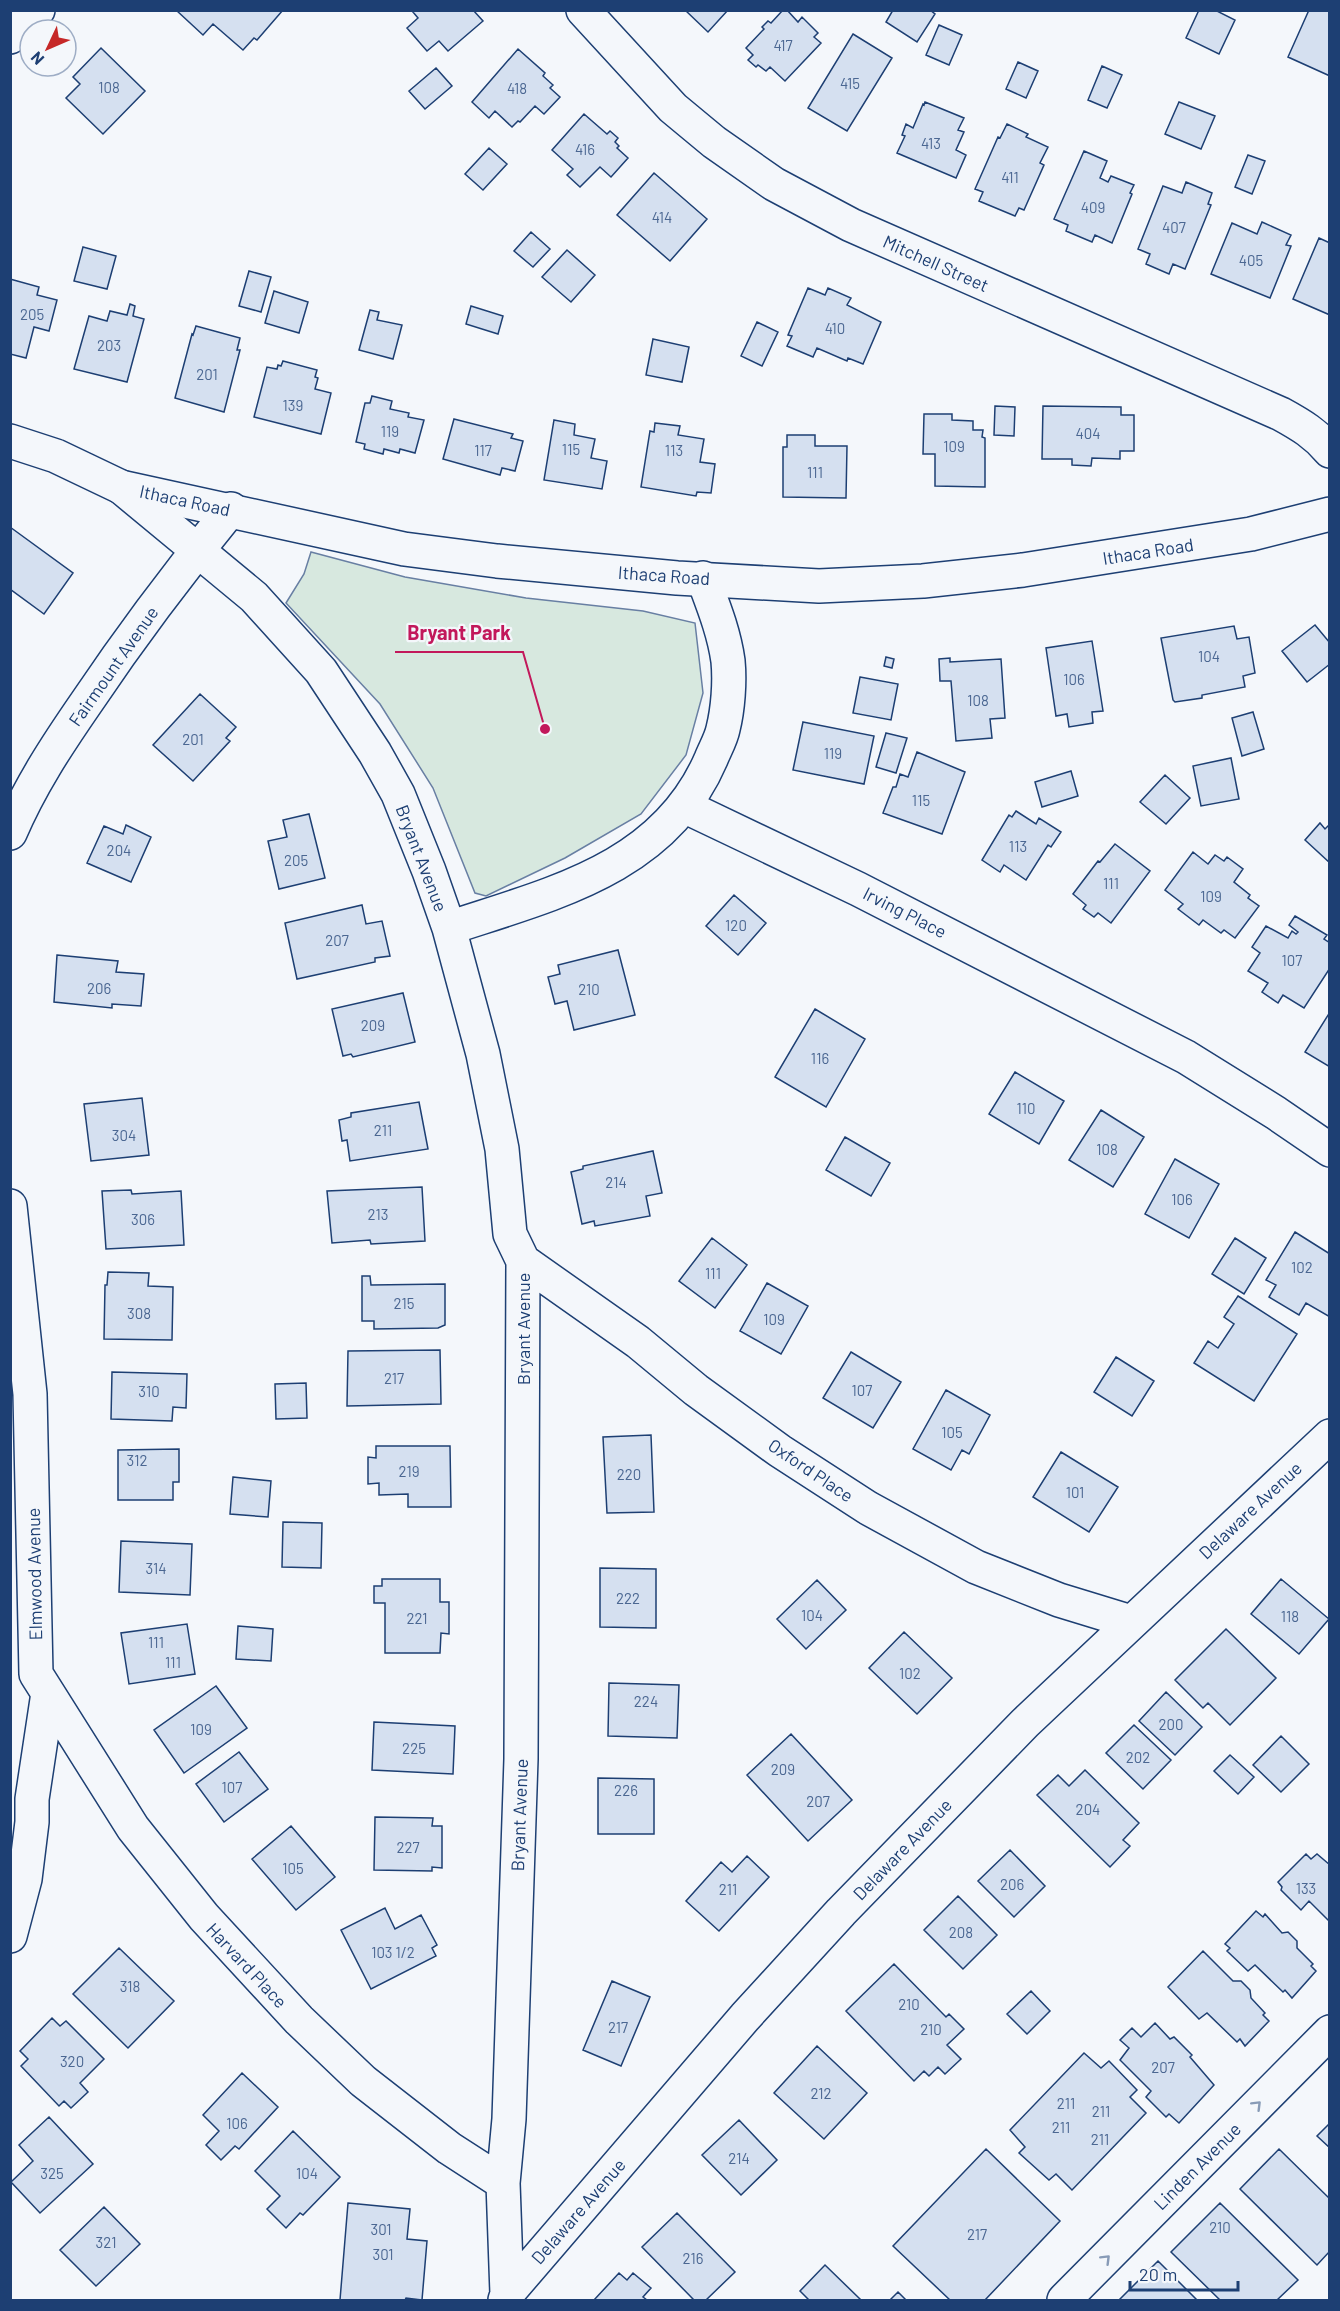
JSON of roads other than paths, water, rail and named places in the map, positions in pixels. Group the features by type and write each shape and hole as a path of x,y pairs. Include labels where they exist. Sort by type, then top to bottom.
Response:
{"street":[{"path":"10,37 38,10"},
{"name":"Mitchell Street","path":"583,10 673,108 714,142 774,184 851,225 1281,414 1318,437 1329,451"},
{"name":"Ithaca Road","path":"10,441 56,456 121,487 231,509 404,549 496,561 677,578 819,586 923,581 1023,570 1251,534 1329,514"},
{"name":"Bryant Avenue","path":"121,487 199,549 254,597 321,671 375,753 398,794 429,871 449,928 483,1054 502,1149 510,1234 523,1262 521,1759 509,2120 503,2183 506,2297"},
{"name":"Fairmount Avenue","path":"10,833 48,758 110,667 231,509"},
{"path":"449,928 565,889 602,873 633,854 662,830 684,806 705,773 723,731 726,708 728,663 723,635 703,578"},
{"name":"Irving Place","path":"684,806 868,894 1186,1057 1276,1113 1329,1150"},
{"name":"Elmwood Avenue","path":"10,1206 30,1394 36,1674 48,1693"},
{"name":"Oxford Place","path":"523,1262 638,1342 696,1390 780,1451 868,1508 976,1567 1059,1599 1131,1622"},
{"name":"Delaware Avenue","path":"506,2297 745,2017 842,1912 1025,1723 1329,1436"},
{"path":"10,1936 25,1879 33,1799 48,1693"},
{"name":"Harvard Place","path":"48,1693 133,1828 204,1917 299,2020 363,2081 449,2148 503,2183"},
{"name":"Linden Avenue","path":"1065,2301 1329,2032"}],"place":[{"name":"Bryant Park","path":"545,729"}]}
